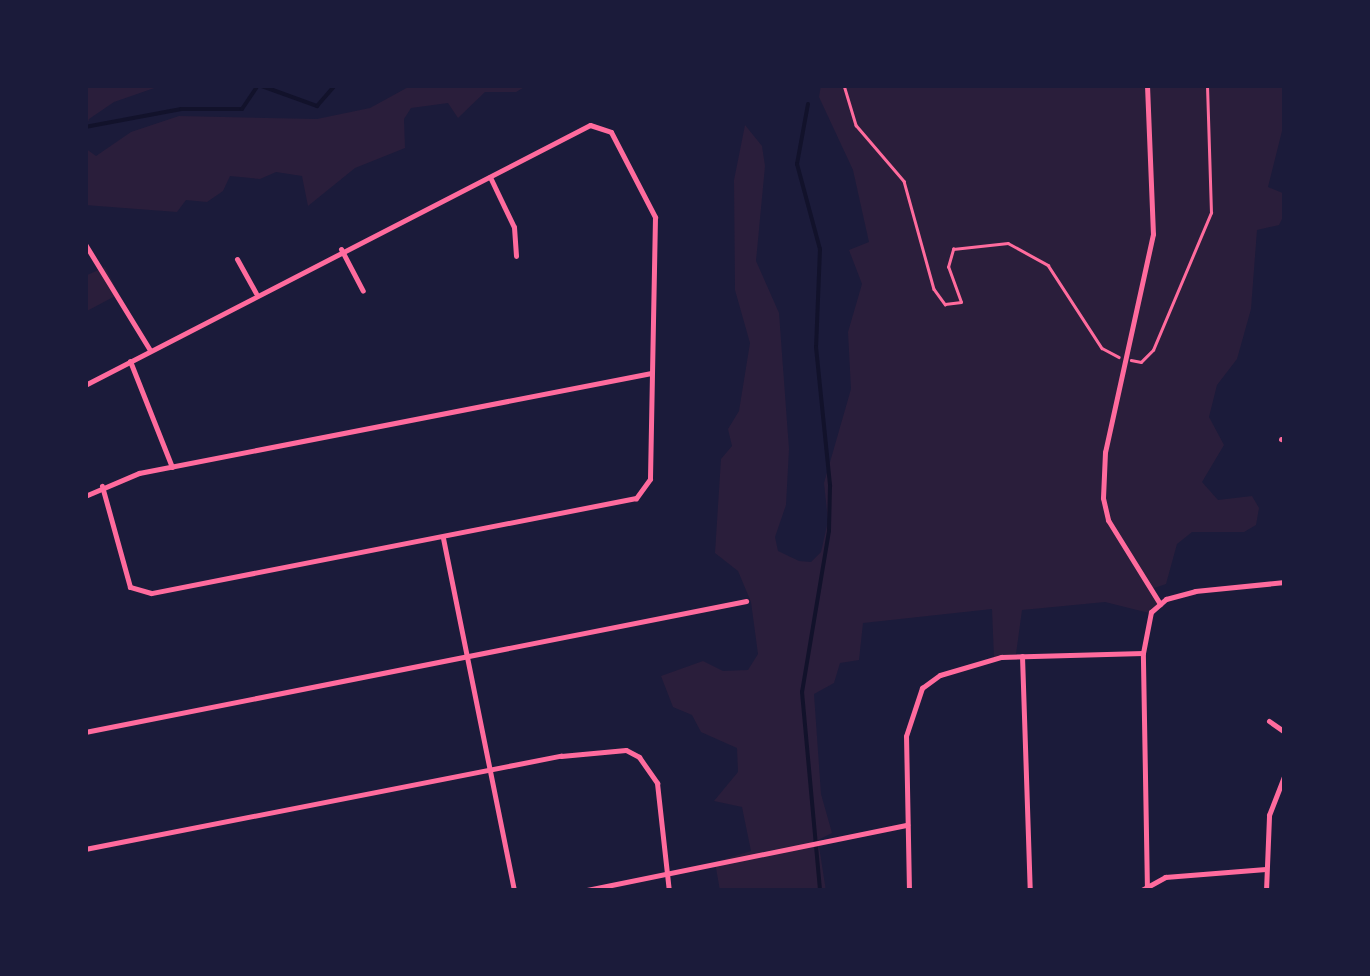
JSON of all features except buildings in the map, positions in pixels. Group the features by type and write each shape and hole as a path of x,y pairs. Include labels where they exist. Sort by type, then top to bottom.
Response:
{"street":[{"path":"1147,85 1153,234 1123,358 1103,498 1108,520 1160,604"},
{"path":"85,384 256,292 590,125 611,132 659,239 645,491 443,538 152,594 130,587 102,486"},
{"path":"490,176 514,227 516,256"},
{"path":"85,244 150,350"},
{"path":"341,249 363,290"},
{"path":"237,259 256,292"},
{"path":"130,361 172,466"},
{"path":"85,496 102,486 172,466 651,373"},
{"path":"443,538 514,891"},
{"path":"1145,891 1144,629 1160,604 1195,591 1285,582"},
{"path":"85,732 746,601"},
{"path":"909,891 906,736 922,688 969,664 1022,656 1143,653"},
{"path":"1022,656 1030,891"},
{"path":"1268,720 1285,732"},
{"path":"85,849 610,750 639,757 656,783 669,891"},
{"path":"1266,891 1269,815 1285,774"},
{"path":"582,891 907,825"},
{"path":"1145,891 1164,876 1266,869"}],"path":[{"path":"844,85 856,125 904,182 934,289 944,304 961,302 948,267 953,249 1008,244 1048,265 1102,348 1141,362 1153,350 1210,213 1207,85"}],"shaded area":[{"path":"85,85 163,85 114,102 89,119 85,131"},
{"path":"412,85 528,85 516,92 485,92 458,118 448,103 411,108 404,119 405,148 355,168 308,206 302,176 276,172 260,179 230,176 223,191 207,202 186,200 177,212 85,205 85,148 96,156 131,132 179,116 317,119 370,108"},
{"path":"821,85 1285,85 1285,119 1268,187 1285,194 1285,213 1279,225 1257,230 1251,309 1237,359 1217,385 1209,417 1224,445 1202,482 1218,500 1252,496 1259,508 1256,525 1244,532 1192,532 1177,544 1166,584 1151,589 1159,602 1149,613 1105,602 1022,610 1016,654 994,658 992,609 863,623 859,660 840,663 834,683 814,694 821,794 832,833 818,840 826,891 720,891 715,862 751,851 742,807 714,801 738,772 737,748 701,732 692,715 673,707 661,676 703,661 723,671 748,670 758,654 751,602 738,571 715,553 721,459 732,446 728,429 739,411 750,343 735,290 734,180 745,125 762,146 765,166 756,261 779,313 789,449 786,505 775,537 778,551 799,561 811,562 821,552 828,521 824,483 851,389 848,332 862,284 849,250 869,242 853,170 819,97"},
{"path":"105,267 119,294 85,312 85,276"}],"waterway":[{"path":"85,127 181,109 242,109 258,85"},
{"path":"259,85 317,106 335,85"},
{"path":"808,104 797,164 820,249 816,347 830,486 829,531 802,692 820,891"}]}
